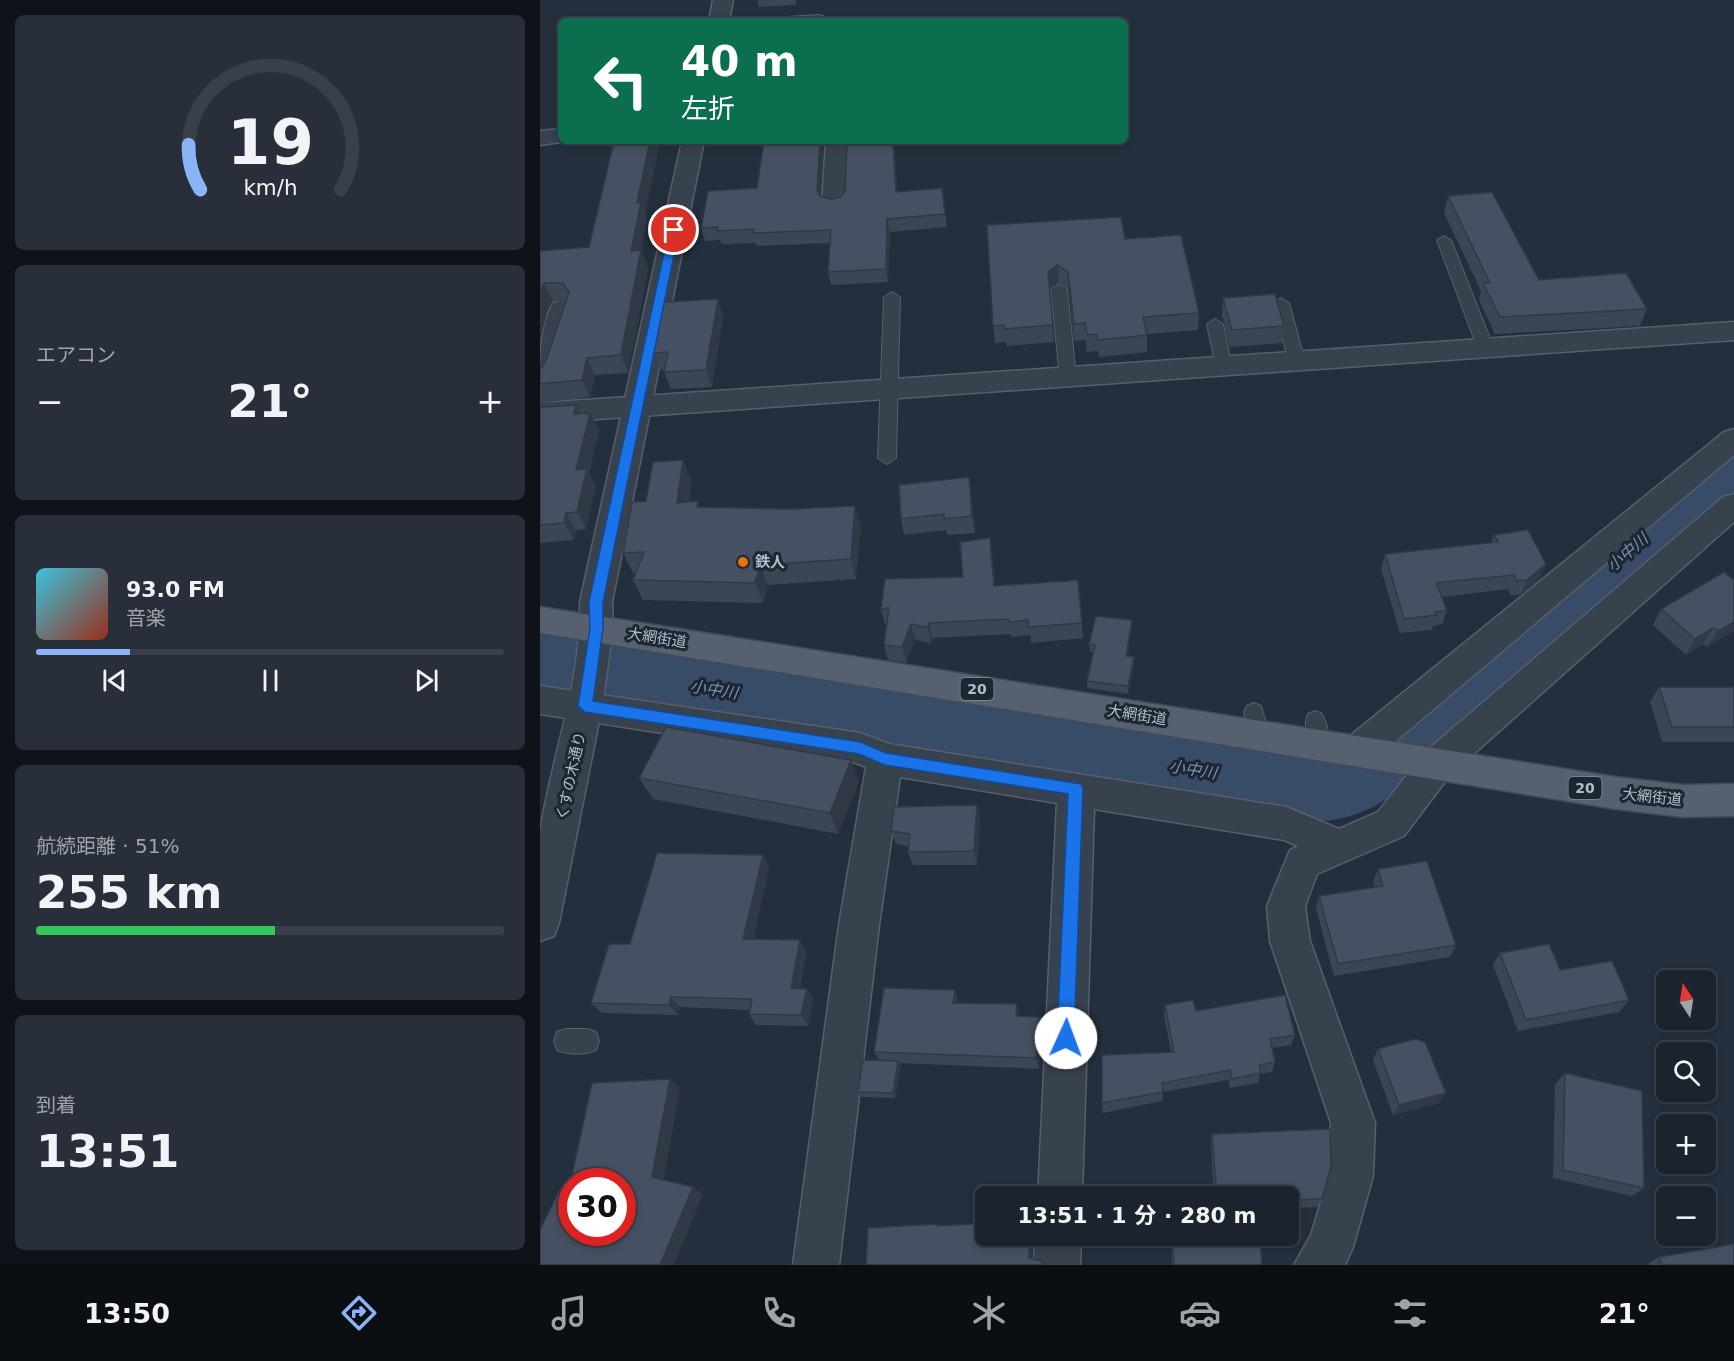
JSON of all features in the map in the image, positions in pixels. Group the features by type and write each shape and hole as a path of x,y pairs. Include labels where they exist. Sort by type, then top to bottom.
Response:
{"main road":[{"name":"大網街道","path":"540,620 1256,723 1317,733 1358,751 1616,793 1683,801 1734,800"}],"street":[{"path":"720,18 723,0"},
{"path":"540,138 558,136"},
{"name":"くすの木通り","path":"540,923 585,706 597,628 596,602 692,144"},
{"path":"834,203 837,144"},
{"path":"540,375 562,309"},
{"path":"540,413 1734,332"},
{"path":"1358,751 1734,439"},
{"path":"1317,1265 1330,1247 1351,1176 1353,1123 1290,941 1286,906 1304,862 1337,845 1366,836 1391,824 1437,764 1734,505"},
{"path":"540,700 860,748 885,759 1286,824 1337,845"},
{"path":"816,1265 859,925 885,759"},
{"path":"1060,1186 1076,789"},
{"path":"1057,1265 1058,1246"}],"lane":[{"path":"1444,240 1486,349"},
{"path":"1059,289 1068,378"},
{"path":"887,458 892,297"},
{"path":"1281,303 1297,362"},
{"path":"1215,324 1224,367"}],"building":[{"path":"613,144 649,144 637,203 641,203 631,251 641,250 621,355 587,358 582,380 540,384 540,367 547,358 569,292 563,283 544,283 540,291 540,251 589,247"},
{"path":"764,144 820,144 817,190 820,196 831,199 841,197 845,191 847,144 893,144 896,192 942,188 945,214 887,219 886,269 828,272 831,230 753,233 754,229 717,231 718,227 701,228 708,191 757,188"},
{"path":"1492,192 1539,280 1626,273 1647,309 1500,317 1483,283 1490,283 1448,196"},
{"path":"1121,217 1125,239 1181,235 1199,313 1143,317 1147,335 1098,340 1097,334 1087,335 1085,323 1074,324 1068,272 1057,265 1048,272 1053,325 1004,329 1004,325 993,326 987,225"},
{"path":"1275,294 1284,326 1232,330 1223,298"},
{"path":"718,299 706,370 664,372 668,352 654,353 664,302"},
{"path":"576,405 574,414 590,413 576,470 587,469 577,512 566,513 564,523 540,525 540,407"},
{"path":"683,460 677,503 698,501 697,507 791,509 855,506 851,559 760,565 755,583 633,580 644,552 623,553 632,502 646,501 653,462"},
{"path":"969,477 972,516 944,519 944,514 901,519 899,485"},
{"path":"1528,530 1546,564 1527,580 1517,581 1514,575 1436,583 1447,610 1435,612 1436,615 1404,619 1385,554 1498,542 1494,535"},
{"path":"990,538 994,586 1078,580 1082,623 1029,627 1028,620 1009,622 1009,619 929,623 928,628 911,624 902,647 884,645 889,608 881,609 885,579 963,577 960,542"},
{"path":"1724,572 1734,580 1734,622 1718,631 1713,628 1695,639 1661,609"},
{"path":"1096,616 1132,620 1126,656 1134,657 1128,686 1087,681 1095,645 1089,644"},
{"path":"1659,687 1734,687 1734,727 1672,727"},
{"path":"666,727 851,760 830,813 639,778"},
{"path":"977,805 974,851 908,852 910,834 891,831 894,807"},
{"path":"657,853 763,855 743,939 800,940 791,988 807,989 801,1015 749,1014 752,999 671,997 669,1005 591,1003 609,944 630,944"},
{"path":"1427,861 1456,945 1338,964 1319,896 1383,886 1378,869"},
{"path":"1549,944 1560,970 1612,961 1629,1000 1526,1020 1500,953"},
{"path":"884,988 955,990 953,1003 1017,1004 1016,1016 1040,1017 1036,1058 874,1052"},
{"path":"1285,995 1295,1035 1270,1039 1275,1062 1259,1065 1261,1073 1232,1079 1230,1070 1162,1083 1163,1092 1102,1103 1102,1055 1174,1052 1165,1005 1193,1000 1196,1011"},
{"path":"1415,1039 1425,1042 1446,1093 1399,1105 1378,1049"},
{"path":"863,1060 898,1061 893,1093 858,1092"},
{"path":"1565,1073 1642,1091 1644,1188 1563,1170"},
{"path":"670,1079 652,1177 693,1187 660,1265 540,1265 540,1230 558,1193 558,1246 636,1246 636,1168 574,1168 592,1083"},
{"path":"1330,1129 1331,1167 1322,1199 1299,1200 1299,1186 1216,1186 1212,1134"},
{"path":"937,1224 937,1226 975,1224 975,1246 1030,1246 1029,1258 1042,1261 1043,1265 866,1265 868,1228"},
{"path":"1734,1244 1734,1265 1662,1265 1659,1257"},
{"path":"1173,1246 1261,1246 1262,1265 1174,1265"}],"waterway":[{"name":"小中川","path":"540,660 1326,791 1347,788 1364,777 1734,461"}],"place":[{"name":"鉄人","path":"743,562"}],"route":[{"path":"674,230 596,602 597,628 585,706 860,748 885,759 1076,789 1066,1038"}]}
